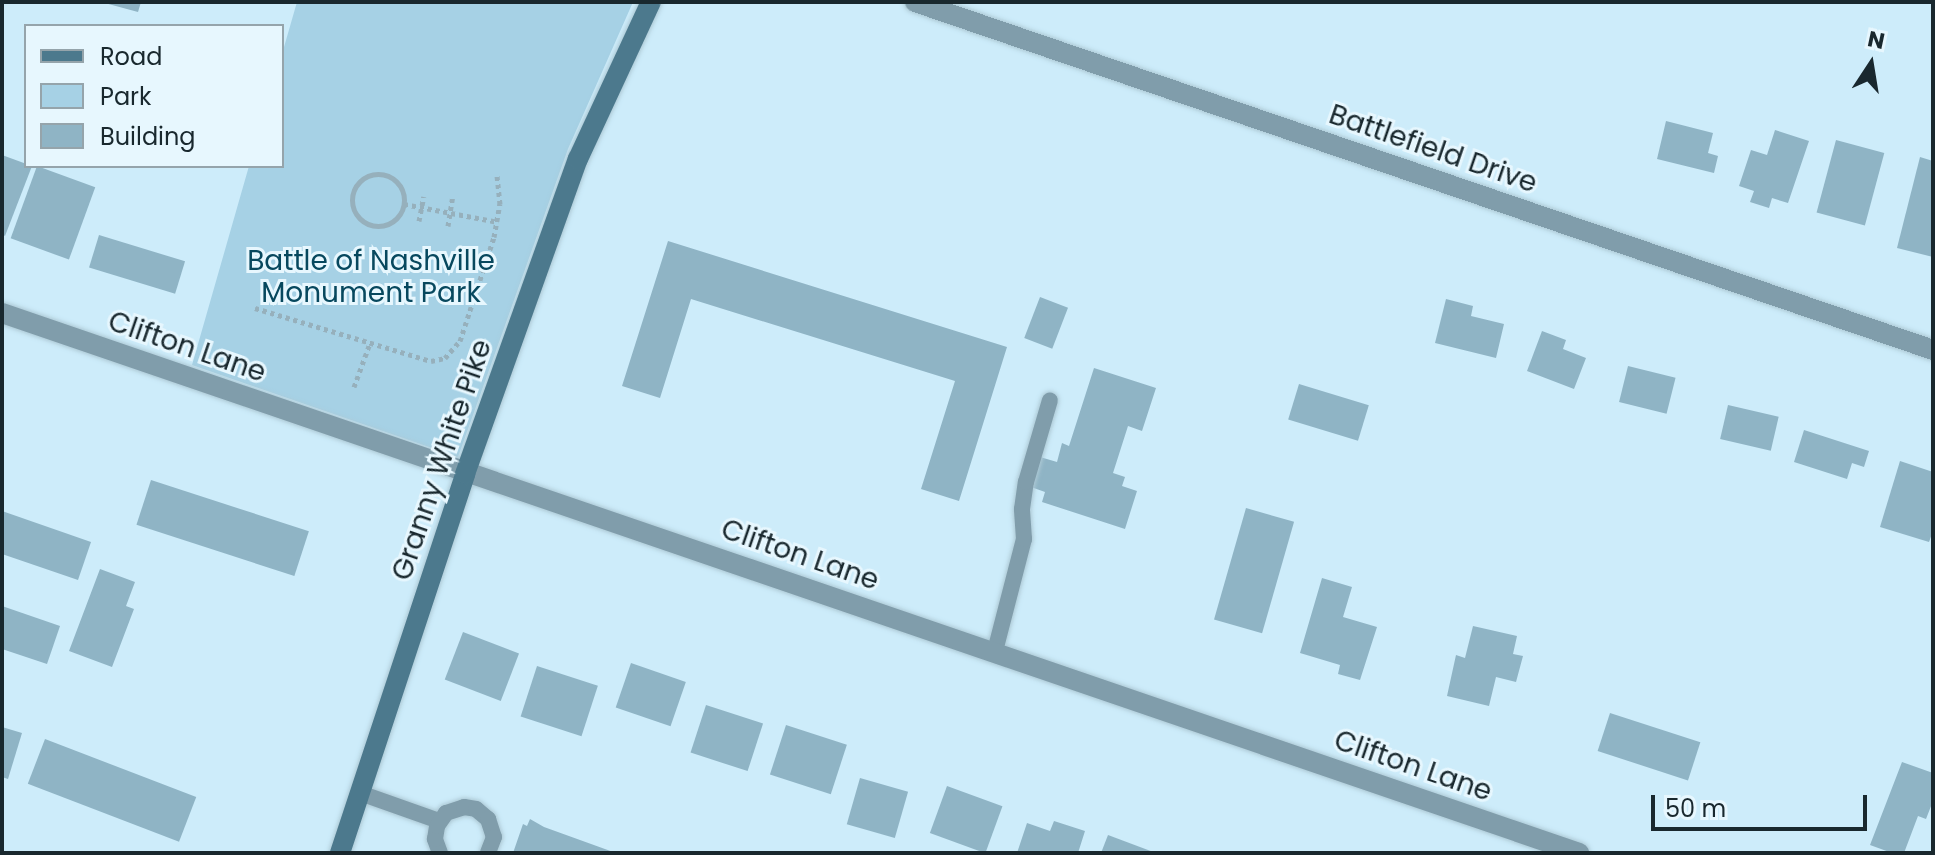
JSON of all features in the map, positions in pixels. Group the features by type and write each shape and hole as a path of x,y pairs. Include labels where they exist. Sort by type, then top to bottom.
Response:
{"main road":[{"name":"Granny White Pike","path":"340,853 465,474 578,159 651,2"}],"street":[{"name":"Battlefield Drive","path":"915,2 1933,350"},
{"name":"Clifton Lane","path":"2,313 1579,853"}],"lane":[{"path":"995,651 1024,539 1022,509 1026,482 1050,400"},
{"path":"360,793 439,821"},
{"path":"440,853 435,834 439,821 459,807 481,812 493,831 488,853"}],"path":[{"path":"255,308 431,361 445,358 456,349 498,222 497,173"},
{"path":"382,174 397,182 404,204 396,220 375,227 357,217 351,198 360,180 382,174"},
{"path":"448,226 453,195"},
{"path":"419,221 424,196"},
{"path":"404,204 498,222"},
{"path":"354,387 370,343"}],"green space":[{"name":"Battle of Nashville Monument Park","path":"297,2 633,2 568,149 458,457 192,365 248,168 284,168 284,47"}],"building":[{"path":"101,2 141,2 138,12"},
{"path":"1666,121 1713,133 1708,153 1718,156 1714,173 1657,159"},
{"path":"1775,130 1809,141 1788,203 1772,198 1769,208 1750,202 1754,191 1739,186 1751,150 1767,155"},
{"path":"1836,140 1884,153 1865,225 1817,212"},
{"path":"2,155 24,163 24,168 31,168 5,236 2,234"},
{"path":"1920,157 1933,161 1933,257 1897,248"},
{"path":"36,168 95,187 69,260 11,238"},
{"path":"99,235 185,261 175,294 89,268"},
{"path":"668,241 1007,347 959,501 921,489 955,381 691,299 660,398 622,386"},
{"path":"1040,297 1068,308 1052,349 1024,338"},
{"path":"1446,299 1473,306 1471,316 1504,324 1496,358 1435,343"},
{"path":"1542,331 1566,340 1563,349 1586,358 1574,389 1527,371"},
{"path":"1628,366 1676,378 1667,414 1619,402"},
{"path":"1094,368 1156,388 1142,431 1128,426 1113,473 1125,477 1122,486 1137,491 1125,529 1042,502 1045,492 1031,487 1040,457 1057,462 1062,443 1069,446"},
{"path":"1299,384 1369,405 1358,441 1288,419"},
{"path":"1728,405 1779,417 1771,451 1720,439"},
{"path":"1804,430 1869,451 1864,467 1852,463 1847,479 1794,462"},
{"path":"1900,461 1933,472 1933,531 1929,542 1880,527"},
{"path":"151,480 309,531 294,576 136,525"},
{"path":"1246,508 1294,522 1262,633 1214,620"},
{"path":"2,511 91,542 78,580 2,554"},
{"path":"100,569 135,582 126,606 134,609 112,667 69,651"},
{"path":"1322,578 1352,587 1343,617 1377,627 1360,680 1338,674 1340,665 1300,653"},
{"path":"2,606 60,626 47,664 2,649"},
{"path":"1473,626 1517,636 1513,654 1523,656 1516,682 1496,677 1489,706 1447,696 1456,655 1465,658"},
{"path":"463,632 519,654 501,701 445,680"},
{"path":"631,663 686,682 671,726 616,707"},
{"path":"537,666 598,686 581,736 521,716"},
{"path":"706,705 763,724 748,771 691,753"},
{"path":"1610,713 1700,742 1688,780 1598,751"},
{"path":"786,725 847,745 831,794 770,774"},
{"path":"2,727 22,733 8,779 2,777"},
{"path":"45,739 196,797 179,842 28,784"},
{"path":"1902,762 1933,773 1933,801 1926,819 1918,816 1904,853 1892,853 1870,845"},
{"path":"860,778 908,792 895,838 847,824"},
{"path":"947,786 1002,806 985,853 930,833"},
{"path":"530,819 616,853 513,853 523,824 527,826"},
{"path":"1054,821 1085,831 1078,853 1017,853 1027,823 1050,831"},
{"path":"1108,835 1156,853 1101,853"}]}
